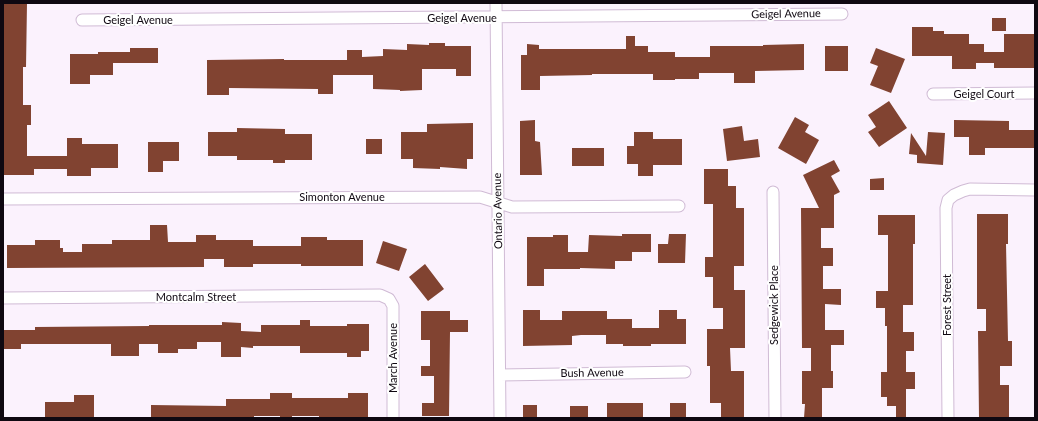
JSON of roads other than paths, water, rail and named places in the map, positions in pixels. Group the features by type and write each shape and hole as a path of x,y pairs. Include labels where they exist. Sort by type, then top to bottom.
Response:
{"street":[{"name":"Ontario Avenue","path":"496,3 500,418"},
{"name":"Geigel Avenue","path":"82,20 842,14"},
{"name":"Geigel Court","path":"933,94 1035,94"},
{"name":"Forest Street","path":"948,418 946,208 948,200 962,191 970,189 1035,190"},
{"name":"Sedgewick Place","path":"773,192 775,418"},
{"name":"Simonton Avenue","path":"3,199 480,196 512,208 679,206"},
{"name":"Montcalm Street","path":"3,298 380,295 389,299"},
{"name":"March Avenue","path":"389,299 393,306 393,418"},
{"name":"Bush Avenue","path":"500,375 685,372"}]}
